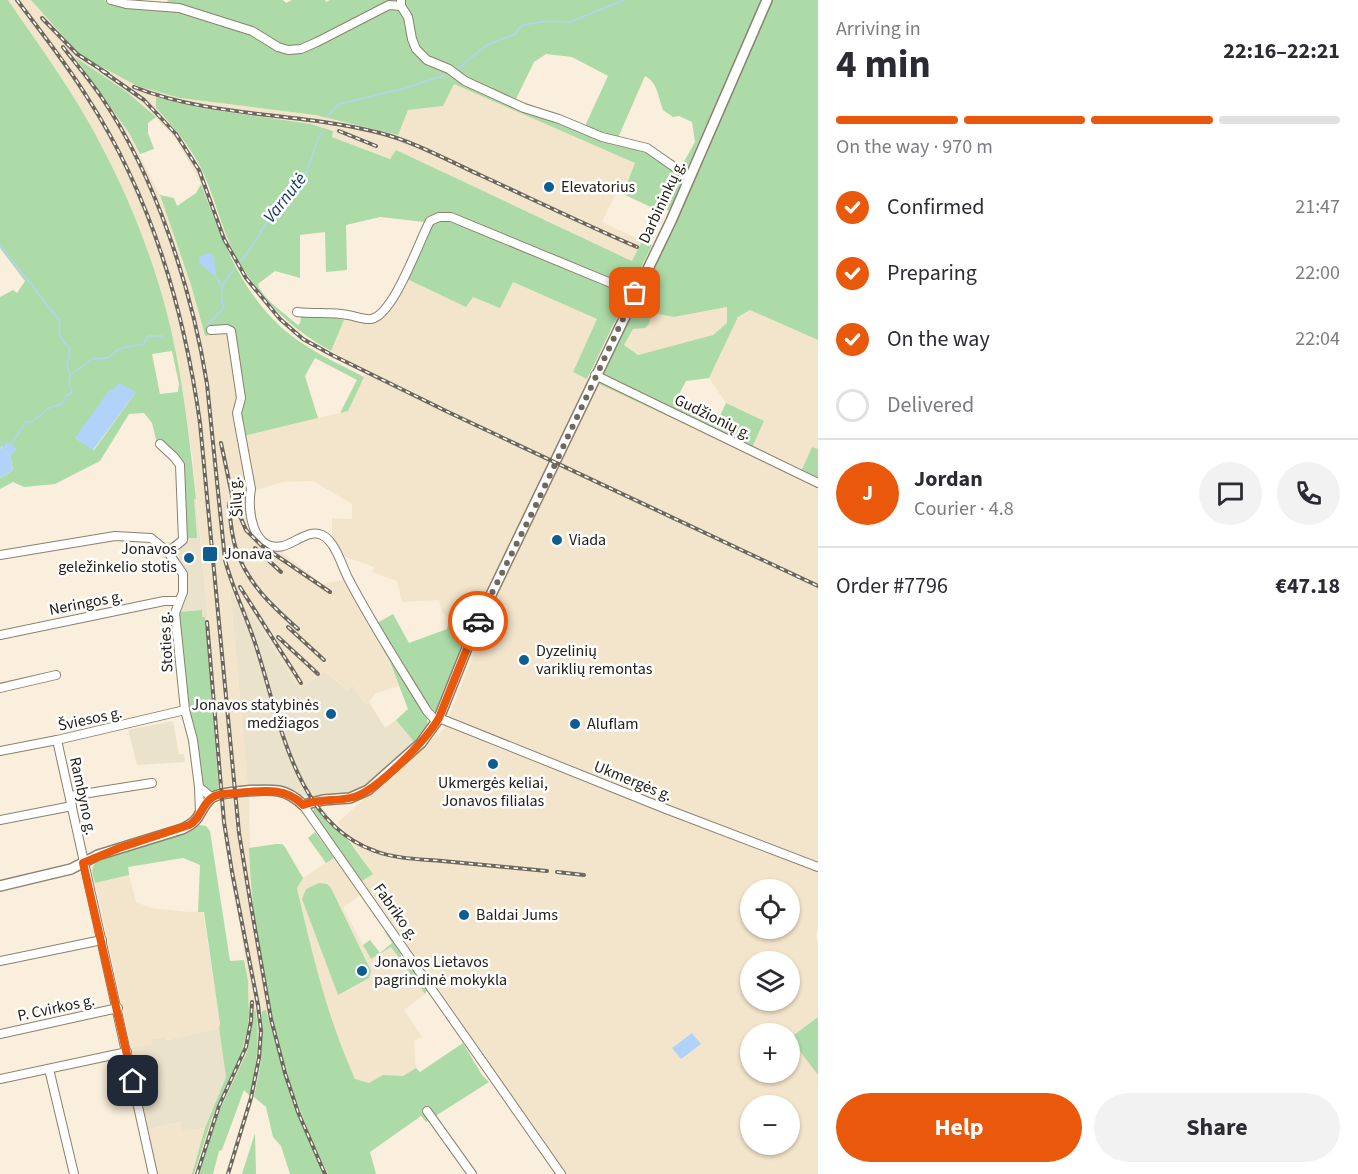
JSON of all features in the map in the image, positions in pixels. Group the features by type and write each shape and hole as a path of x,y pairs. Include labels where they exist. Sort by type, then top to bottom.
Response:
{"main road":[{"name":"Darbininkų g.","path":"303,805 362,794 415,749 438,720 475,628 536,505 690,178 767,0"},
{"name":"Fabriko g.","path":"212,797 222,794 273,791 293,796 303,805"},
{"path":"0,886 71,869 119,848 182,829 195,822 212,797"}],"street":[{"path":"111,0 126,4 178,8 252,31 278,47 288,50 301,49 389,5 401,3 408,17 416,49 427,60 449,69 465,81 524,108 559,119 602,137 647,148 690,178"},
{"path":"297,312 347,314 370,319 378,316 385,311 406,275 430,221 439,217 451,217 635,293"},
{"name":"Šilų g.","path":"211,330 227,328 231,331 241,398 237,413 250,489 251,522 257,534 265,543 273,546 283,546 313,534 323,536 332,545 372,622 427,711 438,720"},
{"name":"Gudžionių g.","path":"596,375 818,483"},
{"path":"0,555 116,536 151,538 168,552 183,540 180,465 160,444"},
{"name":"Stoties g.","path":"168,552 183,574 183,592 175,613 185,710 193,740 199,787 200,815"},
{"name":"Neringos g.","path":"0,634 164,601 178,601"},
{"path":"0,688 56,675"},
{"name":"Šviesos g.","path":"0,751 185,710"},
{"name":"Ukmergės g.","path":"438,720 818,867"},
{"name":"Rambyno g.","path":"57,740 153,1174"},
{"path":"70,796 152,783"},
{"path":"199,787 212,797"},
{"name":"Fabriko g.","path":"303,805 561,1174"},
{"path":"0,820 72,806"},
{"path":"0,961 102,940"},
{"name":"P. Cvirkos g.","path":"0,1034 118,1008"},
{"path":"0,1079 127,1052"},
{"path":"49,1069 74,1174"},
{"path":"427,1111 468,1173"}],"shaded area":[{"path":"8,0 31,0 77,52 106,70 137,86 180,98 315,115 374,130 408,110 443,106 454,83 636,163 623,194 616,193 602,222 642,241 633,261 396,150 391,159 332,137 333,131 311,124 207,109 157,97 156,108 174,127 200,168 230,245 226,247 201,184 177,141 147,108 77,59 129,133 160,195 191,285 204,335 225,332 228,334 238,397 239,437 348,411 366,371 331,351 347,314 379,316 405,278 473,296 513,282 597,319 573,372 748,453 764,421 726,403 709,378 738,317 750,310 818,340 818,449 812,447 798,478 818,488 818,926 816,936 818,944 818,1017 800,1031 800,1023 740,1023 740,1083 800,1083 800,1050 818,1075 818,1174 565,1174 362,881 373,874 338,822 444,729 474,653 498,602 485,595 470,626 464,629 442,613 439,600 402,602 397,581 372,572 374,567 340,555 332,542 332,518 352,519 352,504 313,481 283,482 247,493 246,523 260,542 269,549 282,552 322,584 343,580 389,662 399,686 376,693 366,706 353,686 347,690 326,671 300,689 248,608 245,609 248,619 245,621 230,590 248,790 219,792 205,617 208,616 192,455 183,391 165,306 144,241 101,144 63,80"},
{"path":"727,307 727,323 713,335 638,355 624,345 633,328 645,328 652,313 674,317"},
{"path":"194,499 196,499 208,617 202,617 201,610 173,612 172,598 179,593 181,581 176,572 163,573 162,542 179,542"},
{"path":"230,588 245,620 245,609 248,608 300,689 325,671 347,690 353,685 366,705 369,702 385,728 396,720 414,742 390,767 362,790 316,798 306,797 283,787 248,790"},
{"path":"173,721 179,754 184,754 185,762 137,765 128,730"},
{"path":"249,796 251,895 271,1009 290,1083 302,1117 328,1174 323,1174 292,1101 266,1010 261,1062 254,1097 250,1096 255,1074 258,1039 256,1014 247,1052 237,1074 234,1069 247,1031 248,981 221,798"},
{"name":"Jonavos Lietavos pagrindinė mokykla","path":"334,858 360,895 343,908 371,959 391,947 425,994 404,1010 422,1037 414,1041 416,1068 403,1076 383,1075 369,1083 355,1079 339,1043 319,982 297,888 303,878"},
{"path":"129,875 136,902 151,908 189,912 203,911 219,1028 167,1040 165,1036 152,1039 153,1044 131,1048 95,883"},
{"path":"219,1028 226,1077 205,1128 182,1132 179,1122 146,1130 128,1048 152,1044 152,1039 166,1036 167,1040"},
{"path":"180,1122 183,1132 205,1128 192,1174 155,1174 146,1130"}],"green space":[{"path":"0,0 8,0 80,107 111,164 138,224 171,329 188,426 196,499 194,499 197,538 182,538 179,468 174,458 157,444 152,423 144,413 129,414 100,461 55,484 24,487 13,482 0,489 0,478 13,470 10,456 2,446 0,449 0,297 13,290 17,293 25,281 0,248","holes":["172,351 179,384 178,392 160,394 152,354","136,392 94,450 75,438"]},
{"path":"31,0 104,0 121,6 162,9 168,0 283,0 286,3 292,0 325,0 326,2 330,0 761,0 689,164 681,168 680,187 669,210 659,211 623,194 635,163 454,84 443,106 408,110 398,135 315,115 180,98 137,86 77,52","holes":["546,54 572,57 608,76 585,126 516,99 534,62","645,76 653,82 663,110 673,117 679,116 692,122 695,142 682,165 643,144 617,140"]},
{"path":"772,0 818,0 818,340 750,310 738,317 709,378 686,381 675,402 717,422 726,403 764,421 749,454 599,384 704,160","holes":["727,307 727,323 713,335 638,355 624,345 633,329 645,328 649,324 652,313 674,317"]},
{"path":"75,57 127,92 156,117 148,123 148,133 154,149 140,154 129,133"},
{"path":"156,97 207,109 311,124 333,131 332,137 390,159 396,150 632,261 642,241 652,245 587,379 573,372 597,319 513,282 500,308 473,297 466,307 405,278 420,240 424,222 380,217 346,225 347,270 326,272 325,232 300,235 300,278 275,271 258,284 264,295 298,325 302,311 347,313 331,351 290,323 267,301 247,275 227,237 200,166 180,136 156,108"},
{"path":"201,184 232,260 253,296 266,312 300,342 364,377 348,411 340,413 357,380 315,358 305,376 318,418 239,437 238,397 228,334 225,332 205,336 191,285 160,195 174,198 177,206 196,193"},
{"path":"812,447 818,449 818,488 798,478"},
{"path":"202,610 202,617 205,617 219,792 209,792 201,783 197,739 187,702 178,612"},
{"path":"393,614 409,643 447,629 448,625 459,633 462,641 456,665 441,704 427,717 428,727 414,742 396,720 408,709 390,662 370,627"},
{"path":"316,805 349,841 373,874 362,881 314,814"},
{"path":"200,825 206,826 210,831 230,961 244,960 248,981 249,1015 241,1054 212,1118 194,1174 192,1174 205,1128 226,1077 204,912 198,912 200,865 183,858 128,867 129,875 95,883 92,872 97,861 175,836"},
{"path":"315,832 334,858 326,863 308,838"},
{"path":"282,844 285,847 303,878 297,888 315,961 336,1032 355,1079 369,1083 383,1075 403,1076 416,1068 420,1072 463,1043 482,1075 489,1082 426,1122 421,1116 370,1152 376,1174 328,1174 310,1136 282,1056 271,1015 256,932 249,848"},
{"path":"319,883 327,884 331,888 371,971 369,978 338,995 302,899 306,889"},
{"path":"386,931 403,961 407,961 427,990 425,994 391,947 371,959 363,945 370,940 380,953 392,943"},
{"path":"255,1008 258,1041 250,1096 244,1090 222,1150 219,1151 213,1174 199,1174 216,1118 247,1052"},
{"path":"266,1010 292,1101 323,1174 290,1174 281,1146 273,1137 266,1107 254,1097 261,1062 262,1011"},
{"path":"818,1017 818,1075 800,1051 800,1030"},
{"path":"255,1133 256,1174 242,1174"}],"water":[{"path":"210,253 213,255 217,278 199,263 200,256"},
{"path":"119,383 136,392 93,450 75,438 110,389 114,389"},
{"path":"7,442 17,449 10,456 13,470 0,478 0,449"},
{"path":"692,1033 701,1044 681,1059 672,1048"}],"waterway":[{"name":"Varnutė","path":"456,70 487,45 515,34 522,25 549,21 570,22 624,0"},
{"name":"Varnutė","path":"326,117 339,104 406,88 445,75"},
{"name":"Varnutė","path":"241,261 277,207 302,180 321,133"},
{"path":"0,245 60,321 60,336 70,348 67,367 70,374"},
{"name":"Varnutė","path":"208,324 224,308 222,288 234,270"},
{"path":"217,278 221,285"},
{"name":"Varnutė","path":"10,446 26,422 32,422 49,408 62,404 67,395 72,393 69,384 70,375 91,359 108,358 121,348 144,344 148,336 163,336"}],"railway":[{"path":"17,0 71,72 110,134 147,213 174,296 185,338 200,423 239,833 251,906 271,1019 285,1073 298,1112 325,1174"},
{"path":"42,18 77,54 108,74"},
{"path":"63,47 97,91 121,129 155,198 169,235 192,311 207,384 225,560 256,646 282,734 308,792 325,817 348,837 383,854 547,871"},
{"path":"101,70 144,100 176,134 199,170 224,239 246,278 280,319 303,339 448,412 818,586"},
{"path":"134,87 194,104 349,126 406,141 637,247"},
{"path":"339,131 376,146"},
{"path":"221,443 233,500 246,530 261,545 330,592"},
{"path":"229,503 234,543 247,573 270,603 298,629"},
{"path":"255,548 281,572"},
{"path":"240,587 301,683"},
{"path":"207,622 224,822 261,1031 259,1058 251,1098 228,1174"},
{"path":"288,627 324,660"},
{"path":"278,637 318,674"},
{"path":"557,872 584,875"},
{"path":"197,1174 219,1106 246,1047 252,1002"}],"way so far":[{"path":"478,621 536,505 635,293"}],"place":[{"name":"Elevatorius","path":"549,187"},
{"name":"Viada","path":"557,540"},
{"name":"Jonava","path":"210,554"},
{"name":"Jonavos geležinkelio stotis","path":"189,558"},
{"name":"Dyzelinių variklių remontas","path":"524,660"},
{"name":"Jonavos statybinės medžiagos","path":"331,714"},
{"name":"Aluflam","path":"575,724"},
{"name":"Ukmergės keliai, Jonavos filialas","path":"493,764"},
{"name":"Baldai Jums","path":"464,915"},
{"name":"Jonavos Lietavos pagrindinė mokykla","path":"362,971"}],"route":[{"path":"133,1081 83,863 98,855 182,829 195,822 212,797 222,794 266,790 293,796 303,805 315,801 356,797 362,794 415,749 430,733 439,718 478,621"}]}
